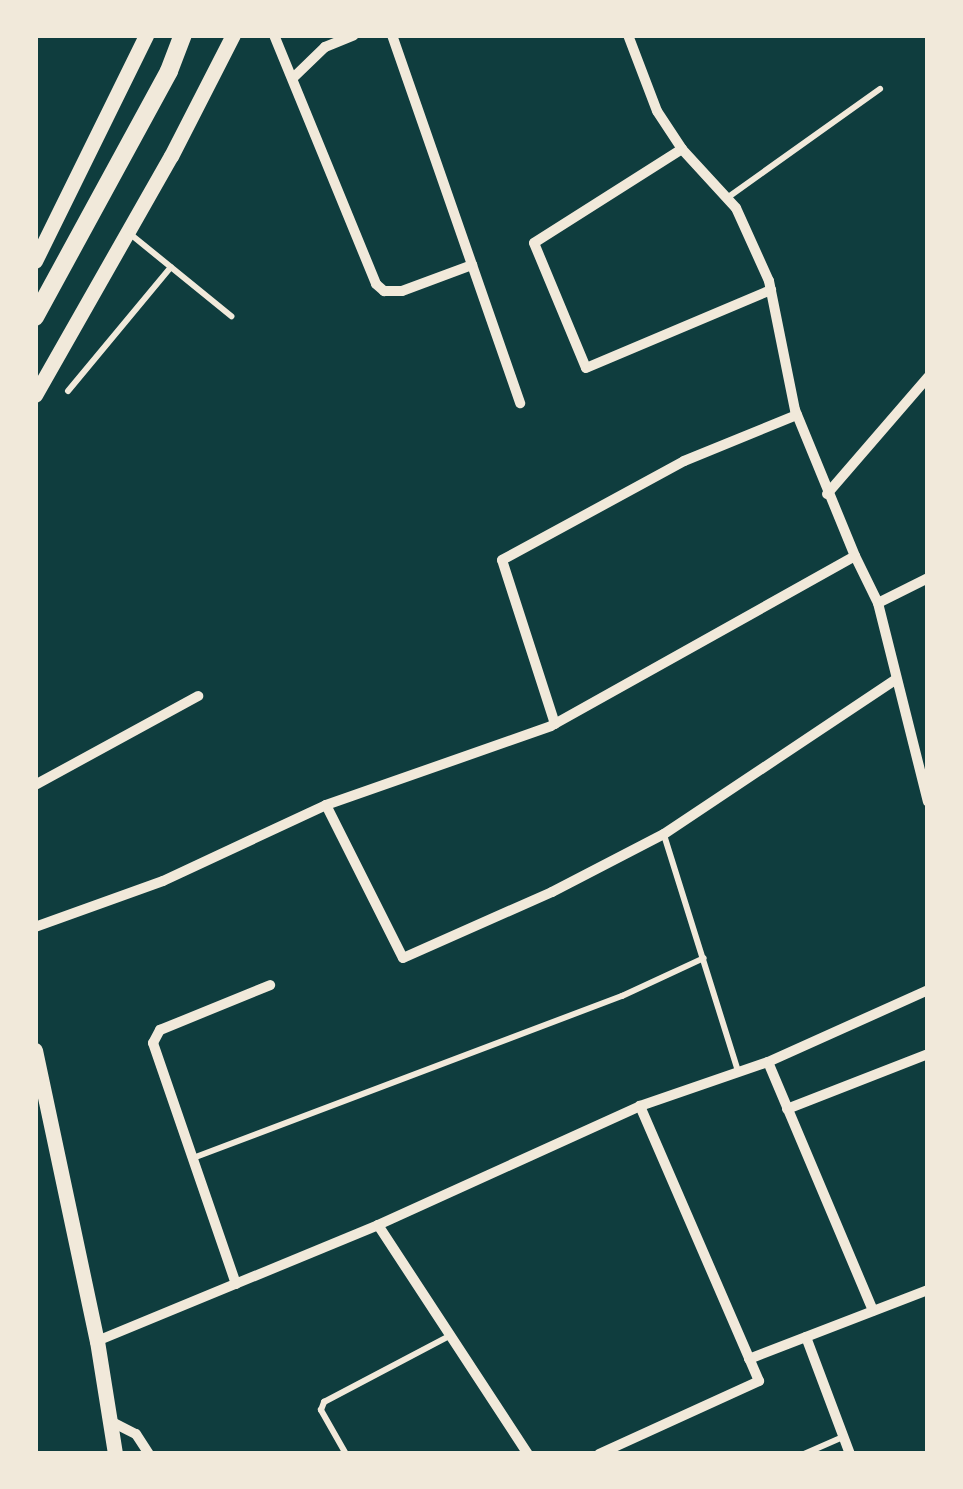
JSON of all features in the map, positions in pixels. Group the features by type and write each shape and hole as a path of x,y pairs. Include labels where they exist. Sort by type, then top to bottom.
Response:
{"main road":[{"path":"35,317 169,71 182,35"}],"street":[{"path":"35,261 146,35"},
{"path":"35,394 128,232 233,35"},
{"path":"274,35 376,284 384,290 402,291 472,265"},
{"path":"294,76 315,54 354,35"},
{"path":"392,35 520,404"},
{"path":"628,35 657,111 682,149 736,208 771,290 796,415 827,494 878,603 928,802"},
{"path":"682,149 534,243 586,368 771,290"},
{"path":"827,494 928,377"},
{"path":"555,724 502,560 684,462 796,415"},
{"path":"35,927 164,881 326,805 555,724 855,556"},
{"path":"878,603 928,578"},
{"path":"326,805 403,958 552,892 664,834 895,680"},
{"path":"35,785 198,696"},
{"path":"236,1284 153,1043 160,1030 270,985"},
{"path":"98,1341 378,1225 640,1106 768,1062 928,990"},
{"path":"35,1050 98,1341 115,1454"},
{"path":"787,1109 928,1054"},
{"path":"768,1062 872,1311"},
{"path":"600,1454 759,1381 640,1106"},
{"path":"378,1225 528,1454"},
{"path":"749,1359 928,1290"},
{"path":"806,1337 850,1454"},
{"path":"110,1421 136,1434 149,1454"}],"lane":[{"path":"727,198 880,89"},
{"path":"128,232 231,316"},
{"path":"68,391 171,267"},
{"path":"664,834 739,1072"},
{"path":"192,1158 622,996 704,958"},
{"path":"346,1454 321,1410 324,1402 450,1335"},
{"path":"804,1454 843,1437"}]}
